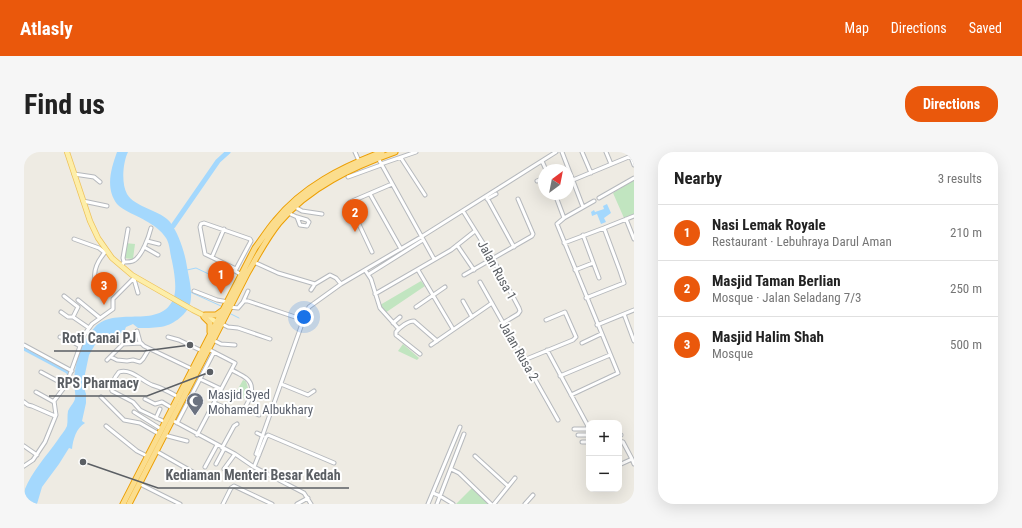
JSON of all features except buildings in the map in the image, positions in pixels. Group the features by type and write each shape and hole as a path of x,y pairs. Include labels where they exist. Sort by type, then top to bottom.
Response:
{"highway":[{"path":"129,504 156,451 164,422 202,351 219,324 243,272 261,239 285,210 324,179 359,161 368,154 382,152"},
{"path":"205,316 216,315 228,306 268,239 288,213 326,183 351,170 395,152"},
{"path":"123,504 161,432 174,421 208,349 211,327 205,316"}],"main road":[{"path":"66,152 82,201 105,252 122,264 134,278 168,295 219,324"}],"street":[{"path":"354,152 359,161"},
{"path":"348,177 416,152"},
{"path":"487,198 556,152"},
{"path":"562,152 567,164"},
{"path":"582,152 591,173"},
{"path":"606,152 611,164"},
{"path":"629,152 634,165"},
{"path":"574,180 631,156"},
{"path":"378,158 434,259"},
{"path":"401,158 425,195"},
{"path":"74,174 94,177 100,182"},
{"path":"599,198 634,178"},
{"path":"574,183 583,207"},
{"path":"372,252 348,205 350,202 392,184"},
{"path":"370,194 401,248"},
{"path":"369,274 463,211 496,194"},
{"path":"487,198 514,247"},
{"path":"464,275 531,238 532,235 518,199"},
{"path":"557,200 564,218"},
{"path":"82,201 107,206"},
{"path":"571,395 618,373 597,325 557,224 564,218 594,201"},
{"path":"295,207 302,211 322,214"},
{"name":"Jalan Rusa 1","path":"463,211 493,259 520,311 518,314 503,323"},
{"path":"288,213 297,217"},
{"path":"564,243 634,216"},
{"path":"626,219 634,239"},
{"path":"236,269 251,240 204,223 200,226 205,254 236,269 243,272"},
{"path":"128,229 122,264 134,260 144,248 151,228"},
{"path":"586,298 624,282 604,228"},
{"path":"212,257 224,230"},
{"path":"375,294 418,270 457,245 475,231"},
{"path":"583,236 599,278"},
{"path":"259,455 256,454 308,308 341,284 401,248 422,238"},
{"path":"74,239 101,249 105,252 97,266 95,277 106,290"},
{"path":"147,241 159,244"},
{"path":"457,245 474,270"},
{"path":"144,248 158,255"},
{"path":"254,262 278,273 315,284"},
{"path":"575,270 593,263"},
{"path":"365,270 369,274 380,308 398,328"},
{"path":"418,270 454,329"},
{"path":"311,290 315,284 326,276 332,275 341,284"},
{"path":"134,278 138,293"},
{"path":"24,466 32,462 45,442 55,416 54,402 72,371 84,335 100,318 113,309 113,300 134,278"},
{"name":"Jalan Rusa 2","path":"480,282 558,420"},
{"path":"416,307 445,287"},
{"path":"194,291 218,300 223,300 228,306 238,308 243,302 248,291"},
{"path":"64,296 78,307 73,317"},
{"path":"78,300 100,318"},
{"path":"243,302 248,301 301,319"},
{"path":"463,302 472,316"},
{"path":"431,345 492,303"},
{"path":"597,325 634,310"},
{"path":"61,312 68,317 73,317 89,328"},
{"path":"524,360 573,340 576,337 565,312 546,320"},
{"path":"624,314 634,341"},
{"path":"393,323 400,317"},
{"path":"420,354 396,335 398,328 410,321 414,321 437,340"},
{"path":"219,324 238,328 270,339"},
{"path":"138,331 141,343 149,349 192,369"},
{"path":"582,343 602,334"},
{"path":"60,337 66,338 80,346"},
{"path":"168,337 179,340 202,351"},
{"path":"210,340 221,344 235,345"},
{"path":"107,360 123,344 141,343"},
{"path":"24,345 72,371"},
{"path":"111,357 117,360 133,360 140,362 149,349"},
{"path":"197,435 232,370 234,362 208,349"},
{"path":"547,350 586,423"},
{"path":"214,352 200,379 174,421 197,435 235,454 253,466 304,492 311,504"},
{"path":"560,376 610,355"},
{"path":"214,403 238,413 241,413 244,408 252,391 252,387 247,378 232,370"},
{"path":"164,422 138,408 133,402 112,391 111,386 117,374 123,371 128,372 178,397"},
{"path":"41,372 65,385"},
{"path":"200,379 221,389"},
{"path":"281,384 308,395 314,391"},
{"path":"36,392 54,402"},
{"path":"101,397 124,420 140,423 187,441"},
{"path":"145,399 156,404 163,402 172,408"},
{"path":"24,402 55,416"},
{"path":"244,408 259,415"},
{"path":"156,418 160,409"},
{"path":"134,412 161,432"},
{"path":"216,464 236,424"},
{"path":"106,426 137,451 147,456"},
{"path":"428,504 460,428"},
{"path":"574,429 586,429"},
{"path":"257,433 263,436"},
{"path":"437,504 464,434"},
{"path":"253,466 268,435 334,462"},
{"path":"578,435 586,435"},
{"path":"622,442 634,464"},
{"path":"205,467 217,445"},
{"path":"24,446 36,455"},
{"path":"156,451 205,479"},
{"path":"224,468 235,454"},
{"path":"475,456 508,486"},
{"path":"622,464 632,459"},
{"path":"451,469 459,473 493,504 515,478"},
{"path":"140,484 180,504"},
{"path":"223,504 231,488 235,486 272,504"},
{"path":"433,493 453,504"},
{"path":"525,504 533,495"},
{"path":"298,504 308,498"}],"green space":[{"path":"634,180 634,214 624,218 613,193"},
{"path":"125,243 135,244 133,259 123,258"},
{"path":"421,281 425,286 385,313 380,305"},
{"path":"403,344 419,358 417,360 398,351"},
{"path":"243,380 246,381 249,392 245,399 235,394"},
{"path":"472,488 488,504 456,504"}],"water":[{"path":"117,152 128,152 123,173 127,194 142,206 166,218 176,232 183,250 190,281 190,304 185,313 178,320 169,325 138,328 133,324 126,327 124,332 96,343 89,355 85,374 84,388 86,403 82,421 85,423 77,431 72,449 69,448 42,487 37,504 24,504 25,489 35,470 67,426 68,411 75,400 75,368 82,346 90,333 95,327 104,321 115,318 149,316 160,313 168,307 174,297 174,274 166,238 154,226 119,206 113,198 110,178"},
{"path":"607,204 611,213 604,218 606,222 601,224 597,214 592,216 591,212 594,210 595,212 604,209 603,206"}],"waterway":[{"path":"167,228 173,226 218,161 228,152"},
{"path":"187,270 196,268 230,284"},
{"path":"190,292 221,306"},
{"path":"229,313 239,318"},
{"path":"24,349 67,372 69,375"}],"place":[{"name":"Masjid Taman Berlian","path":"355,232"},
{"name":"Nasi Lemak Royale","path":"221,294"},
{"name":"Masjid Halim Shah","path":"104,305"},
{"name":"Roti Canai PJ","path":"190,345"},
{"name":"RPS Pharmacy","path":"210,372"},
{"name":"Masjid Syed Mohamed Albukhary","path":"195,416"},
{"name":"Kediaman Menteri Besar Kedah","path":"83,462"}]}
